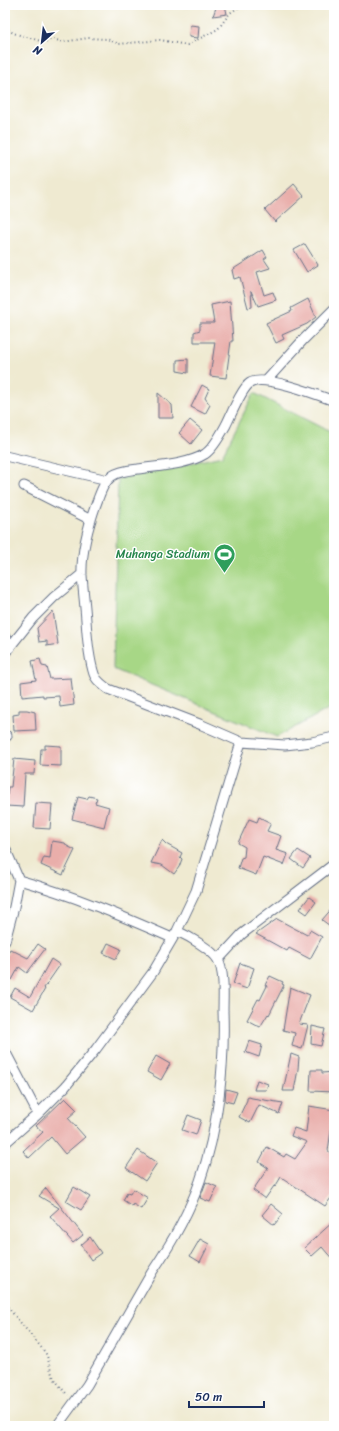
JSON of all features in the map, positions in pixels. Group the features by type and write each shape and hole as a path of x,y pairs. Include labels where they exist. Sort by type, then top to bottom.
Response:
{"street":[{"path":"266,381 304,339 334,309"},
{"path":"334,401 266,381 256,381 250,383 244,390 222,433 210,450 205,454 193,460 128,470 113,475 103,486 91,520 85,542 82,574 88,638 94,675 99,682 108,689 242,742 285,745 312,742 334,737"},
{"path":"5,456 108,480"},
{"path":"24,486 91,520"},
{"path":"7,650 33,618 54,597 82,574"},
{"path":"5,637 7,650"},
{"path":"5,1143 38,1114 65,1087 96,1049 153,972 196,891 242,742"},
{"path":"5,848 19,880 5,941"},
{"path":"218,960 242,934 334,864"},
{"path":"19,880 53,890 202,945 218,960 222,974 223,1057 219,1095 213,1132 200,1181 173,1239 152,1272 98,1367 87,1385 56,1426"},
{"path":"5,1051 38,1114"}],"path":[{"path":"5,27 13,33 44,42 53,39 63,42 88,38 107,39 119,44 160,40 187,44 218,29 230,13 242,5"},
{"path":"5,1304 45,1352 49,1358 52,1373 59,1385 74,1402"}],"green space":[{"name":"Muhanga Stadium","path":"254,393 334,434 334,706 277,737 113,669 118,479 222,456"}],"building":[{"path":"217,5 225,5 227,14 213,16"},
{"path":"190,25 199,26 198,38 189,37"},
{"path":"294,184 304,196 275,222 265,210"},
{"path":"305,244 318,265 307,272 294,250"},
{"path":"263,250 267,257 264,259 270,268 257,272 264,295 273,292 276,300 258,306 251,291 252,307 248,308 240,277 234,279 232,270"},
{"path":"308,299 316,317 307,324 282,335 284,339 276,343 266,323 292,311 291,308"},
{"path":"230,301 233,341 231,341 226,378 210,376 215,342 194,342 194,332 200,330 200,323 214,323 211,305"},
{"path":"188,359 188,373 177,371 177,360"},
{"path":"202,385 209,389 205,398 210,405 205,414 191,407"},
{"path":"158,393 172,405 173,418 158,418"},
{"path":"190,420 202,430 191,444 179,433"},
{"path":"53,611 58,644 47,646 47,641 39,642 37,628"},
{"path":"40,659 42,666 47,667 50,679 71,678 74,705 60,707 59,696 43,697 43,695 22,697 21,682 36,680 32,661"},
{"path":"19,710 35,712 36,730 14,731 13,715 19,714"},
{"path":"45,745 61,746 61,766 40,765 41,749 45,749"},
{"path":"14,759 35,761 34,774 25,774 23,807 6,806 8,787 11,787"},
{"path":"89,796 97,798 95,803 109,807 104,827 72,819 78,797 87,799"},
{"path":"36,803 52,804 50,829 34,828"},
{"path":"259,817 271,823 267,831 281,836 276,850 288,854 284,865 263,857 256,875 238,868 241,858 244,857 245,847 238,843 249,819 257,822"},
{"path":"162,840 182,853 180,857 182,859 179,867 174,874 162,865 151,863"},
{"path":"52,841 65,843 67,846 75,850 63,875 41,865 44,857 50,858"},
{"path":"298,850 310,858 303,868 291,859"},
{"path":"309,897 316,902 307,914 300,909"},
{"path":"334,906 334,929 322,920"},
{"path":"277,919 307,935 310,930 322,937 310,959 289,948 287,951 256,934"},
{"path":"108,943 121,949 116,959 103,953"},
{"path":"38,944 45,949 27,973 19,967 12,980 5,976 5,958 10,949 28,958"},
{"path":"51,959 60,965 44,988 45,989 33,1010 10,997 15,988 30,997"},
{"path":"240,963 254,968 247,989 233,984"},
{"path":"270,976 283,982 282,984 284,985 269,1015 268,1014 260,1027 247,1020 258,999 260,1000"},
{"path":"290,987 310,995 299,1024 308,1025 302,1049 292,1046 295,1033 283,1030"},
{"path":"312,1026 325,1029 321,1046 311,1044"},
{"path":"249,1041 262,1045 259,1057 245,1052"},
{"path":"291,1054 299,1057 294,1091 283,1091"},
{"path":"156,1056 170,1064 161,1080 147,1072"},
{"path":"311,1070 322,1070 322,1073 334,1072 334,1092 310,1091"},
{"path":"257,1080 268,1084 266,1090 254,1090"},
{"path":"226,1089 237,1092 233,1103 225,1101"},
{"path":"249,1097 283,1103 279,1114 259,1105 250,1123 239,1117 247,1098"},
{"path":"65,1098 77,1110 68,1118 85,1137 65,1154 51,1137 29,1158 23,1151 43,1132 36,1126"},
{"path":"309,1106 334,1110 328,1151 334,1154 334,1194 325,1206 281,1177 265,1199 253,1190 268,1168 259,1162 267,1147 284,1157 286,1154 295,1159 307,1142 291,1136 294,1128 306,1132"},
{"path":"188,1115 201,1120 196,1135 182,1130"},
{"path":"138,1150 157,1163 145,1181 126,1168"},
{"path":"206,1182 217,1187 210,1202 200,1198"},
{"path":"74,1187 90,1197 81,1210 66,1201"},
{"path":"46,1188 83,1235 73,1243 50,1216 59,1208 39,1196"},
{"path":"133,1189 148,1198 141,1209 133,1204 132,1206 123,1200 127,1193 130,1194"},
{"path":"271,1204 283,1214 274,1225 262,1215"},
{"path":"334,1221 334,1261 322,1247 312,1256 304,1248"},
{"path":"90,1237 101,1253 91,1260 81,1245"},
{"path":"200,1239 209,1244 200,1262 190,1256"}],"place":[{"name":"Muhanga Stadium","path":"225,574"}]}
